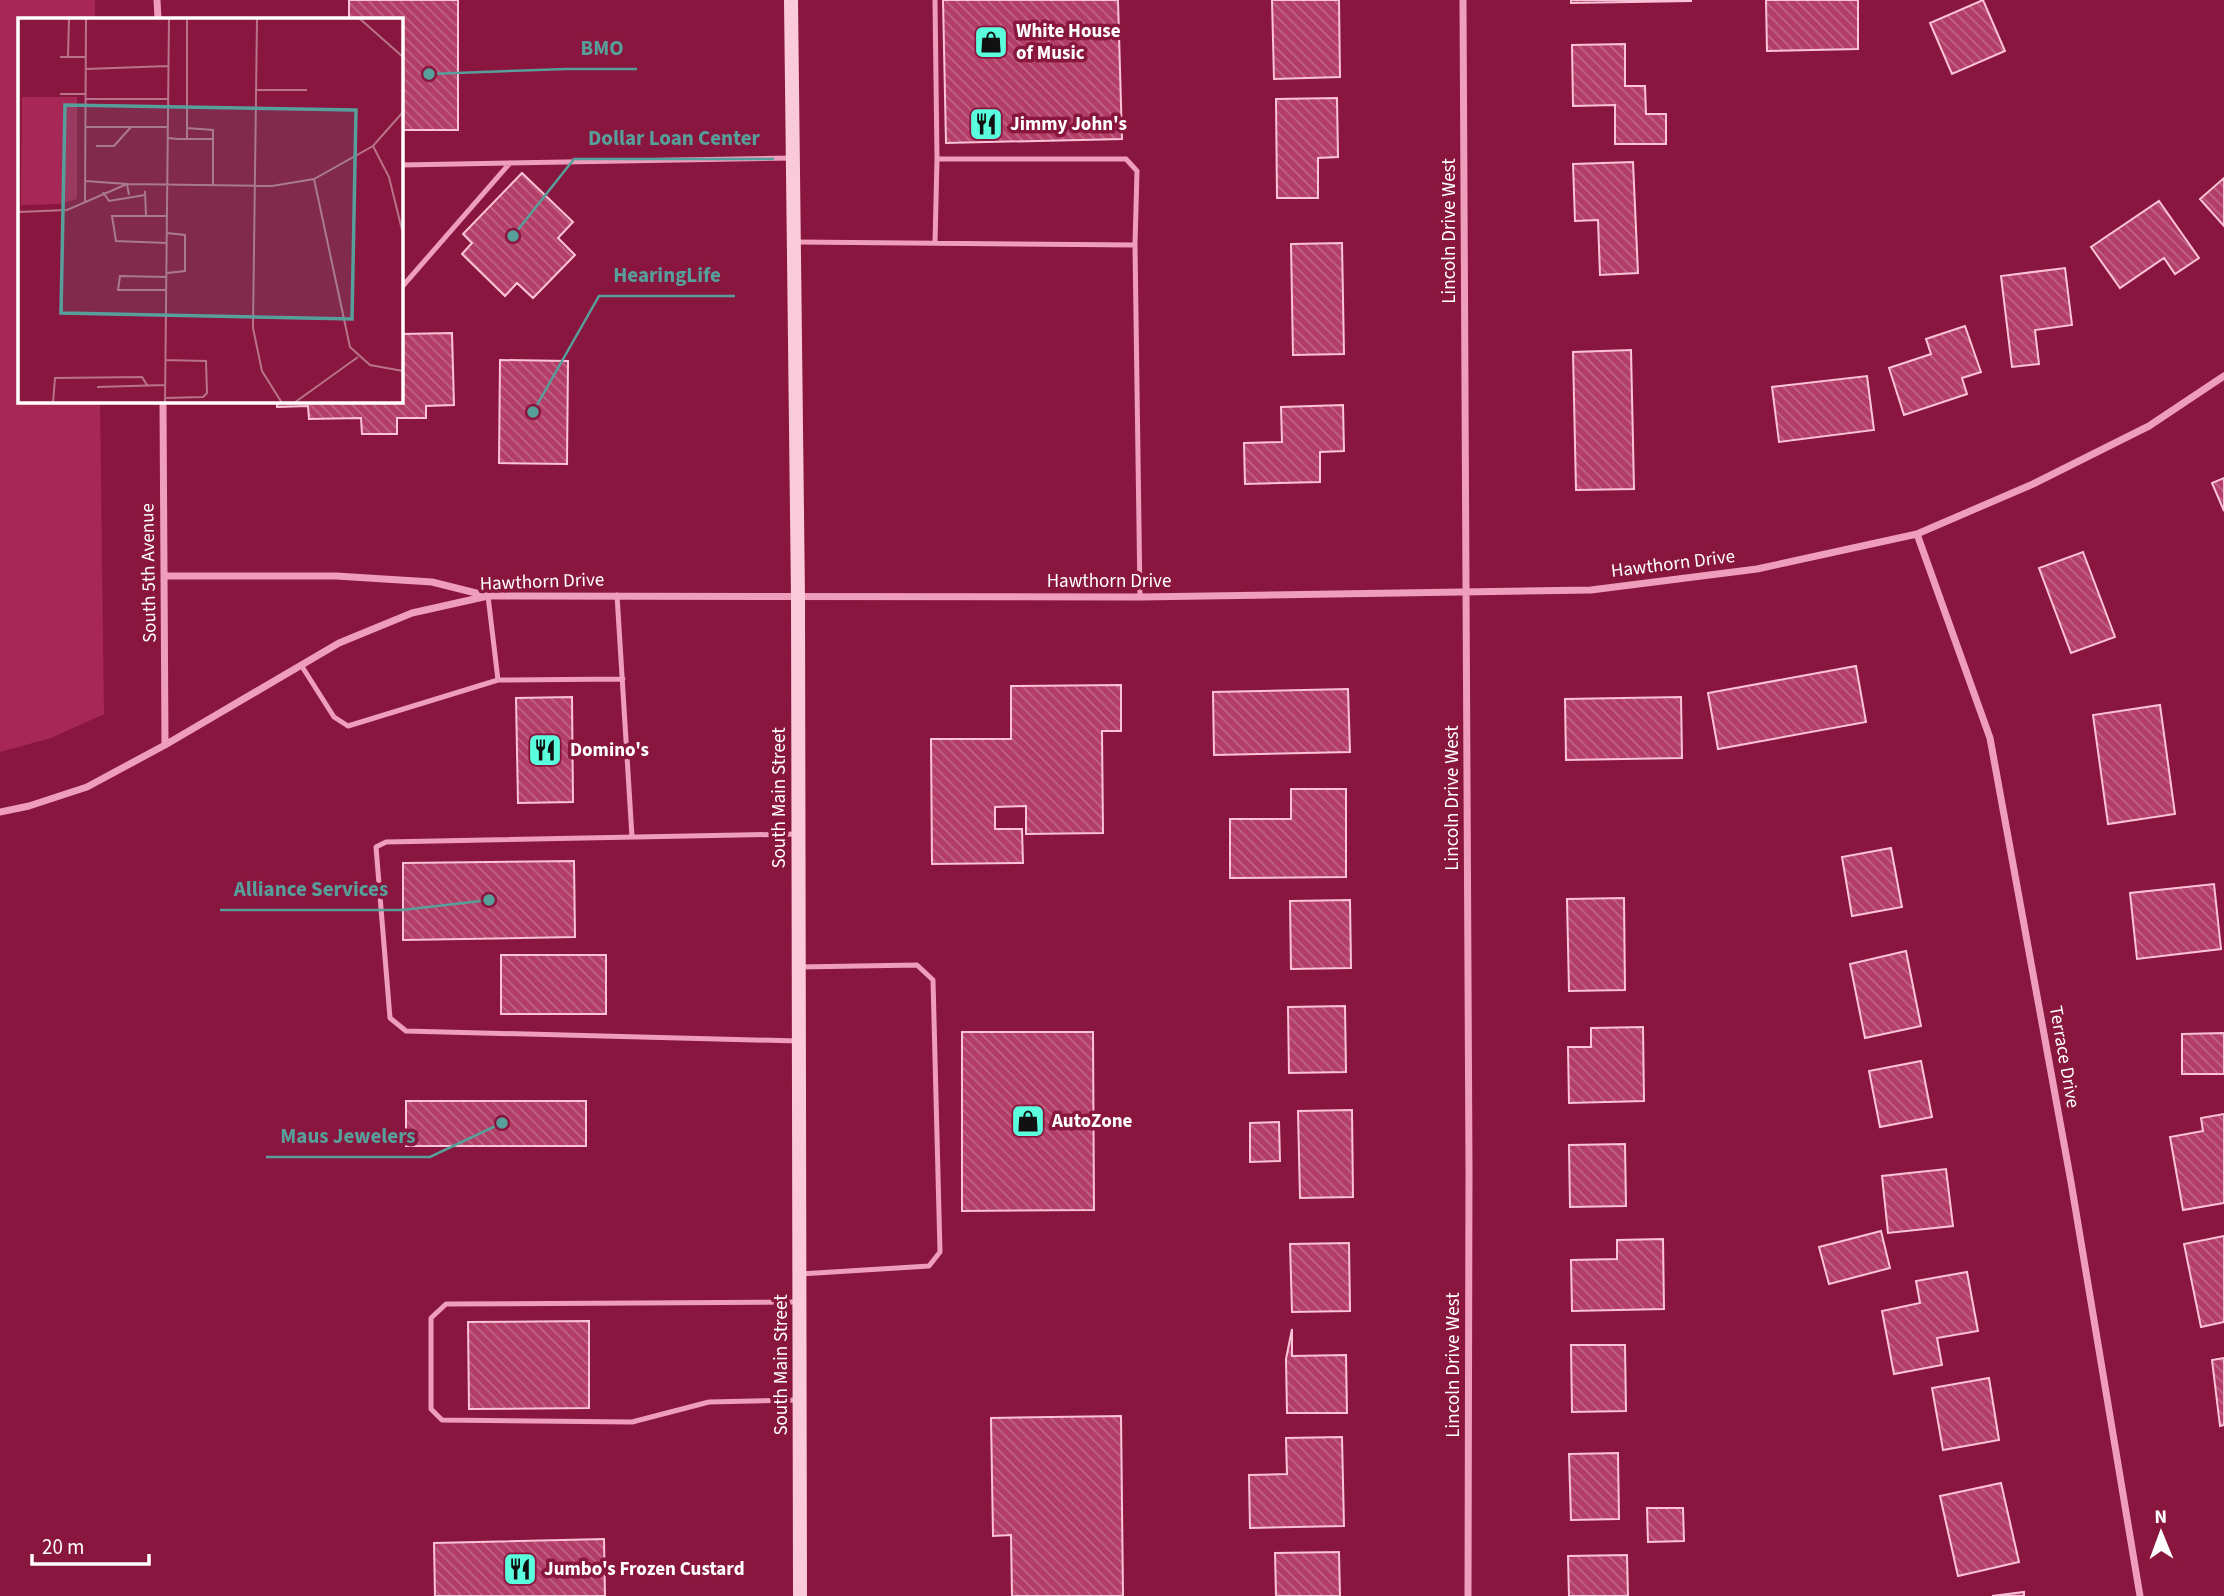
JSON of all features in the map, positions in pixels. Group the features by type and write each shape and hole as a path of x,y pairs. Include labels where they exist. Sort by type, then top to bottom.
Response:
{"main road":[{"name":"South Main Street","path":"791,0 798,598 800,1596"}],"street":[{"path":"157,0 158,18"},
{"name":"Lincoln Drive West","path":"1463,0 1469,1157 1468,1596"},
{"name":"Hawthorn Drive","path":"0,812 29,806 87,787 165,745 339,643 412,613 488,596 1140,597 1591,590 1674,580 1757,569 1917,534 2033,484 2149,426 2224,376"},
{"name":"South 5th Avenue","path":"163,402 165,745"},
{"name":"Terrace Drive","path":"1917,534 1990,738 2071,1182 2140,1596"},
{"path":"164,576 337,576 432,582 488,596"}],"lane":[{"path":"935,0 935,243"},
{"path":"402,165 793,158"},
{"path":"937,159 1126,159 1136,171 1140,597"},
{"path":"402,287 510,163"},
{"path":"794,242 1135,245"},
{"path":"617,595 632,837"},
{"path":"488,596 498,680"},
{"path":"301,664 334,717 348,726 498,680 623,679"},
{"path":"799,834 386,842 376,847 390,1018 406,1031 799,1041"},
{"path":"799,967 916,965 933,980 940,1252 929,1266 800,1274"},
{"path":"800,1302 446,1304 431,1318 431,1409 442,1420 632,1422 709,1402 800,1399"}],"shaded area":[{"path":"0,0 95,0 95,18 18,18 18,402 100,402 104,714 51,738 0,752"}],"building":[{"path":"349,0 458,0 458,130 402,130 402,18 349,18"},
{"path":"943,0 1118,0 1122,139 946,143"},
{"path":"1272,0 1339,0 1340,77 1274,79"},
{"path":"1571,0 1691,0 1691,1 1571,3"},
{"path":"1766,0 1858,0 1858,49 1767,51"},
{"path":"1983,0 2005,51 1952,74 1930,23"},
{"path":"1625,44 1625,86 1645,86 1646,114 1666,114 1666,144 1615,144 1615,105 1573,106 1572,45"},
{"path":"1337,98 1338,157 1318,158 1318,198 1277,198 1276,99"},
{"path":"1633,162 1638,273 1600,275 1598,220 1575,221 1573,164"},
{"path":"522,173 573,222 558,238 575,255 533,298 517,283 505,296 462,254 472,243 463,234"},
{"path":"2224,178 2224,226 2200,199"},
{"path":"2159,201 2199,258 2175,274 2164,258 2120,288 2091,247"},
{"path":"1342,243 1344,354 1293,355 1291,244"},
{"path":"2065,268 2072,325 2035,330 2039,364 2012,367 2001,276"},
{"path":"1965,326 1981,372 1962,378 1967,394 1904,415 1889,368 1931,354 1926,339"},
{"path":"452,333 454,405 426,406 426,418 397,418 397,434 362,434 361,418 309,419 308,406 277,407 277,402 402,402 402,334"},
{"path":"1631,350 1634,489 1576,490 1573,352"},
{"path":"500,360 568,361 567,464 499,463"},
{"path":"1867,376 1874,430 1779,442 1772,387"},
{"path":"1343,405 1344,451 1320,452 1320,482 1245,484 1244,443 1282,442 1281,407"},
{"path":"2224,478 2224,511 2212,483"},
{"path":"2083,552 2115,637 2071,653 2039,568"},
{"path":"1856,666 1866,722 1718,749 1708,693"},
{"path":"1121,685 1121,731 1102,731 1103,833 1026,834 1026,806 995,807 995,829 1022,829 1023,863 932,864 931,739 1011,739 1011,686"},
{"path":"1348,689 1350,752 1214,755 1213,692"},
{"name":"Domino's","path":"572,697 573,802 518,803 516,698"},
{"path":"1681,697 1682,758 1566,760 1565,699"},
{"path":"2160,705 2175,814 2108,824 2093,715"},
{"path":"1291,789 1346,789 1346,877 1230,878 1230,819 1291,819"},
{"path":"1891,848 1902,907 1852,916 1842,857"},
{"path":"574,861 575,937 403,940 403,863"},
{"path":"2214,884 2221,949 2137,959 2130,893"},
{"path":"1624,898 1625,990 1569,991 1567,899"},
{"path":"1350,900 1351,968 1291,969 1290,901"},
{"path":"1906,951 1921,1026 1865,1038 1850,964"},
{"path":"501,955 606,955 606,1014 501,1014"},
{"path":"1345,1006 1346,1072 1289,1073 1288,1007"},
{"path":"1643,1027 1644,1101 1569,1103 1568,1047 1591,1047 1591,1028"},
{"name":"AutoZone","path":"962,1032 1093,1032 1094,1210 962,1211"},
{"path":"2224,1033 2224,1074 2182,1074 2182,1034"},
{"path":"1921,1061 1932,1117 1880,1127 1869,1071"},
{"path":"406,1101 586,1101 586,1146 406,1146"},
{"path":"1352,1110 1353,1197 1300,1198 1298,1111"},
{"path":"2224,1114 2224,1203 2183,1210 2170,1137 2203,1131 2201,1118"},
{"path":"1279,1122 1280,1161 1250,1162 1250,1123"},
{"path":"1625,1144 1626,1206 1570,1207 1569,1145"},
{"path":"1946,1169 1953,1226 1888,1233 1882,1176"},
{"path":"1881,1231 1890,1268 1829,1284 1819,1247"},
{"path":"2224,1236 2224,1322 2201,1327 2184,1244"},
{"path":"1663,1239 1664,1309 1572,1311 1571,1260 1617,1259 1617,1240"},
{"path":"1349,1243 1350,1311 1292,1312 1290,1244"},
{"path":"1967,1272 1978,1331 1937,1338 1942,1365 1894,1374 1882,1311 1920,1303 1916,1281"},
{"path":"589,1321 589,1408 469,1409 468,1322"},
{"path":"1292,1329 1292,1356 1346,1355 1347,1413 1287,1413 1286,1359"},
{"path":"1571,1345 1625,1345 1626,1411 1572,1412"},
{"path":"2224,1358 2224,1425 2220,1426 2212,1360"},
{"path":"1989,1378 1999,1440 1943,1450 1932,1388"},
{"path":"1121,1416 1123,1596 1012,1596 1011,1535 993,1536 991,1418"},
{"path":"1342,1437 1344,1526 1250,1528 1249,1475 1287,1474 1286,1438"},
{"path":"1618,1453 1619,1519 1571,1520 1569,1454"},
{"path":"2001,1483 2019,1562 1958,1576 1940,1496"},
{"path":"1647,1508 1683,1508 1684,1541 1648,1542"},
{"name":"Jumbo's Frozen Custard","path":"604,1539 605,1596 435,1596 434,1543"},
{"path":"1339,1552 1340,1596 1276,1596 1275,1553"},
{"path":"1627,1555 1628,1596 1569,1596 1568,1556"},
{"path":"2024,1592 2024,1596 1992,1596"}],"place":[{"name":"White House of Music","path":"991,42"},
{"name":"BMO","path":"429,74"},
{"name":"Jimmy John's","path":"986,124"},
{"name":"Dollar Loan Center","path":"513,236"},
{"name":"HearingLife","path":"533,412"},
{"name":"Domino's","path":"545,750"},
{"name":"Alliance Services","path":"489,900"},
{"name":"AutoZone","path":"1028,1121"},
{"name":"Maus Jewelers","path":"502,1123"},
{"name":"Jumbo's Frozen Custard","path":"520,1569"}]}
